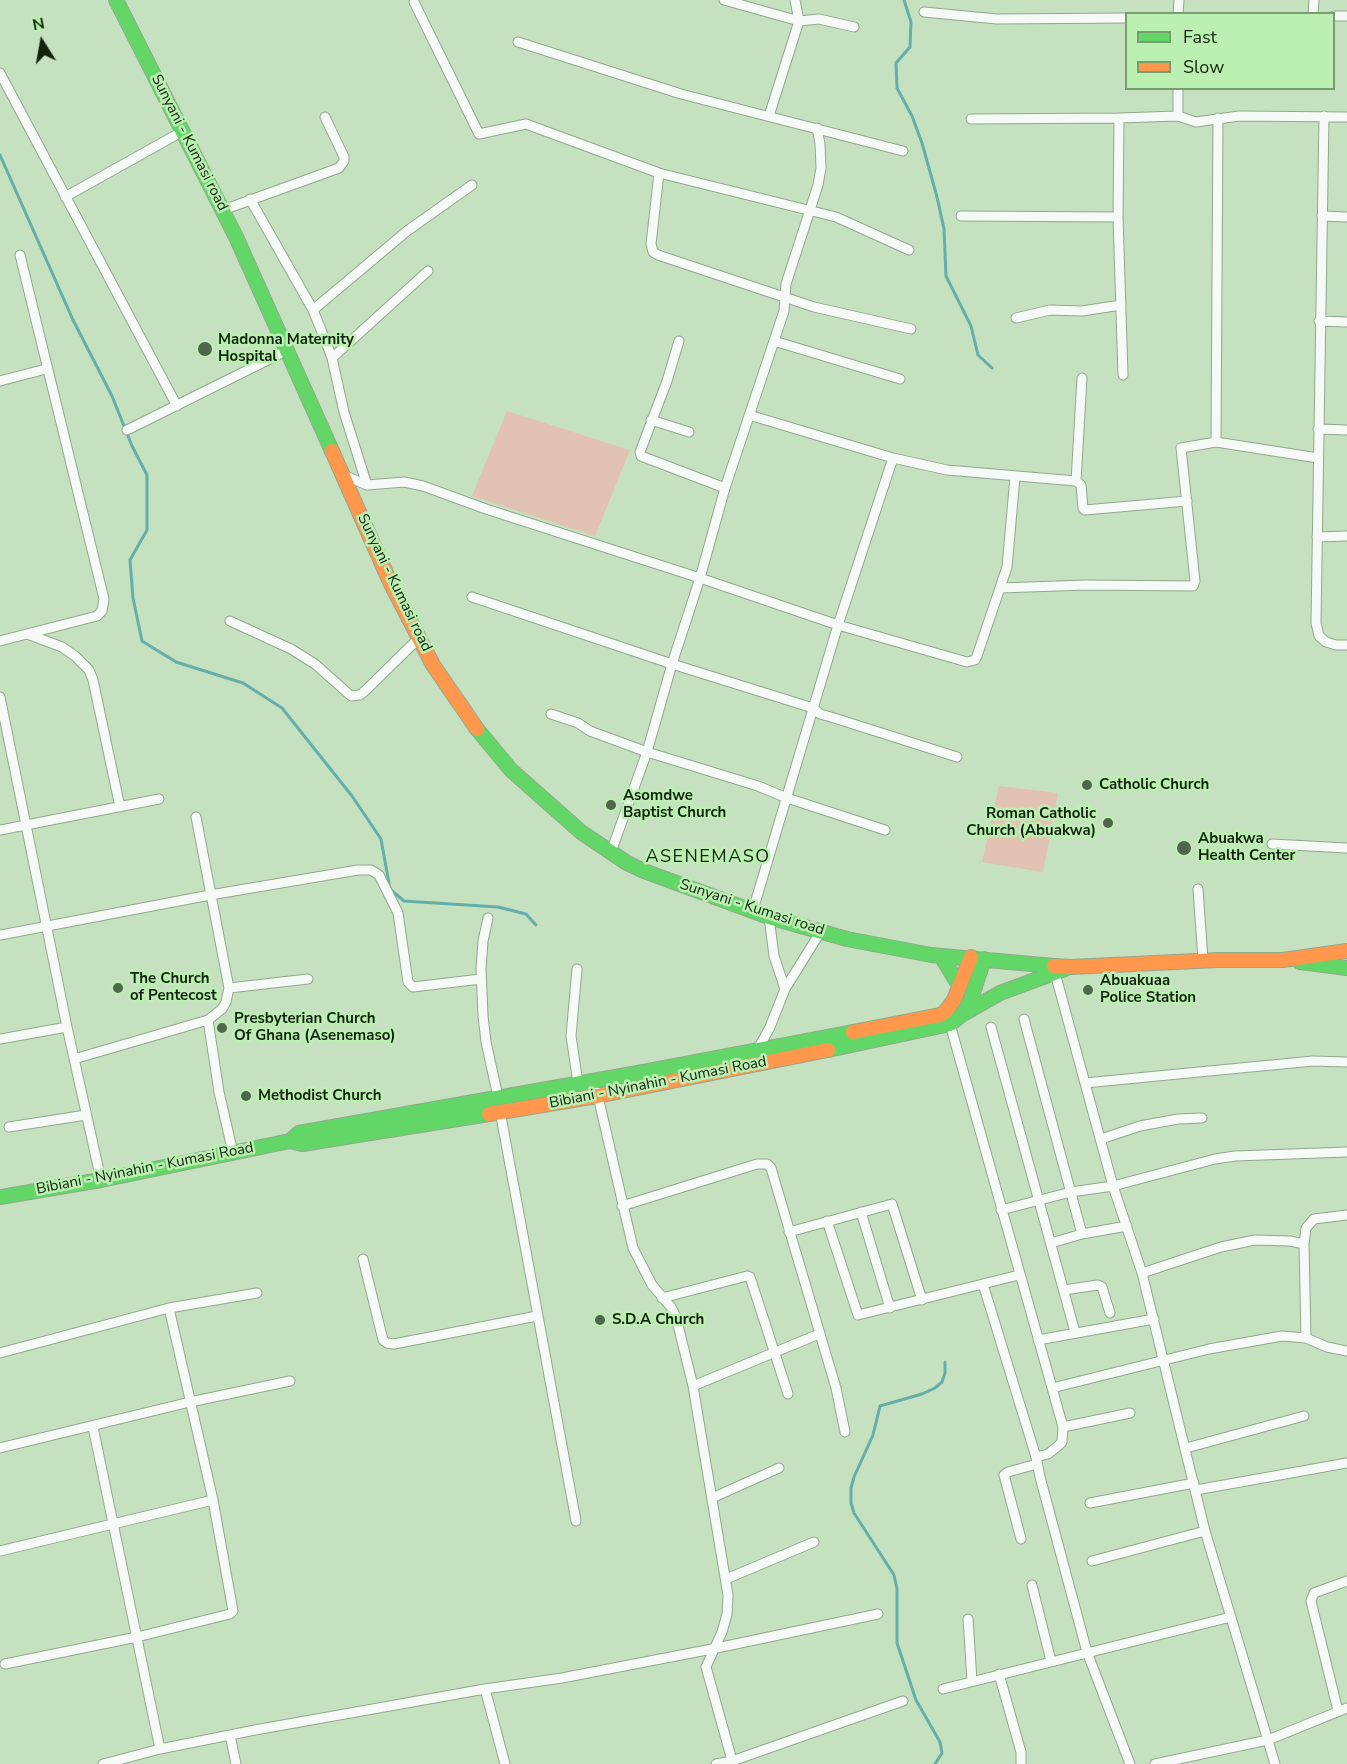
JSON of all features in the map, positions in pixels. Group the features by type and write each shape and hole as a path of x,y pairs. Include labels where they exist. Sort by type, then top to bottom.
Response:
{"main road":[{"name":"Sunyani - Kumasi road","path":"116,0 223,210 288,350 390,582 433,665 466,715 511,770 581,832 644,871 769,917 858,941 941,956 1071,967 1203,960 1283,960"},
{"path":"1283,960 1347,951"},
{"path":"941,956 960,987"},
{"name":"Bibiani - Nyinahin - Kumasi Road","path":"290,1141 299,1133 940,1015 951,1005 977,958"},
{"name":"Bibiani - Nyinahin - Kumasi Road","path":"0,1197 101,1180 290,1141 302,1144 597,1096 951,1024 963,1014 977,981 977,958"},
{"path":"1283,960 1347,968"},
{"path":"963,1014 1000,993 1071,967"}],"street":[{"path":"724,0 799,21 819,19 854,27"},
{"path":"769,116 799,21 795,0"},
{"path":"414,2 479,134 525,124 659,173 836,217 909,250"},
{"path":"924,12 997,19 1125,18"},
{"path":"518,42 681,94 903,151"},
{"path":"0,73 64,197 177,405"},
{"path":"1178,90 1178,116"},
{"path":"970,119 1178,116 1196,122 1239,116 1347,117"},
{"path":"1324,116 1316,623 1319,636 1326,642 1347,645"},
{"path":"223,210 332,172 342,165 344,157 324,117"},
{"path":"1119,118 1118,217 1124,375"},
{"path":"1216,442 1218,118"},
{"path":"611,852 647,752 725,488 784,311 786,284 818,185 821,168 817,128"},
{"path":"64,197 183,131"},
{"path":"659,173 651,244 653,252 814,307 911,330"},
{"path":"313,310 407,231 472,185"},
{"path":"250,199 313,310 332,358 344,412 367,485"},
{"path":"961,216 1118,217"},
{"path":"1322,216 1347,217"},
{"path":"0,641 97,616 102,611 104,599 20,255"},
{"path":"332,358 428,271"},
{"path":"1016,318 1050,310 1082,311 1121,305"},
{"path":"1319,321 1347,322"},
{"path":"679,341 667,381 640,452 641,456 725,488"},
{"path":"774,341 900,379"},
{"path":"127,430 288,350"},
{"path":"0,381 46,369"},
{"path":"1076,482 1082,378"},
{"path":"749,415 893,458 947,470 1076,482 1081,485 1085,510 1187,501"},
{"path":"651,420 689,432"},
{"path":"1318,429 1347,430"},
{"path":"1000,588 1086,585 1192,586 1195,581 1181,448 1216,442 1318,458"},
{"path":"753,910 838,625 893,458"},
{"path":"343,475 367,485 404,482 423,486 486,509 838,625 971,662 977,656 1006,567 1015,477"},
{"path":"1317,537 1347,536"},
{"path":"471,597 813,708 820,714 957,757"},
{"path":"230,621 291,649 315,664 351,696 360,695 366,690 419,638"},
{"path":"29,634 62,647 89,670 120,807"},
{"path":"0,697 67,1027 101,1180"},
{"path":"551,714 647,752 758,786 787,798 885,830"},
{"path":"0,830 159,800"},
{"path":"74,1059 208,1020 222,1009 226,1002 229,988 195,817"},
{"path":"1272,844 1347,848"},
{"path":"0,935 210,895 358,870 371,870 379,875 398,913 408,982 413,987 481,979"},
{"path":"1198,889 1203,960"},
{"path":"769,917 774,956 785,989"},
{"path":"488,918 483,941 481,979 486,1042 498,1097"},
{"path":"758,1049 770,1027 785,989 821,931"},
{"path":"577,969 571,1036 578,1083"},
{"path":"1055,973 1113,1186 1142,1273 1205,1531 1275,1764"},
{"path":"229,988 308,979"},
{"path":"1024,1019 1082,1234"},
{"path":"208,1020 219,1092 233,1153"},
{"path":"951,1024 1063,1427 1062,1442 1058,1446 1048,1454 1004,1475 1021,1539"},
{"path":"0,1039 67,1027"},
{"path":"991,1027 1075,1332"},
{"path":"1085,1083 1313,1061 1347,1062"},
{"path":"595,1080 633,1248 641,1267 676,1317 693,1386 728,1595 727,1614 722,1632 712,1649 706,1667 732,1762"},
{"path":"500,1111 576,1521"},
{"path":"9,1127 86,1115"},
{"path":"1101,1139 1140,1126 1178,1119 1202,1118"},
{"path":"1001,1210 1071,1192 1113,1186 1215,1159 1235,1156 1347,1152"},
{"path":"622,1206 763,1163 771,1168 836,1388 845,1432"},
{"path":"789,1232 893,1205 922,1300"},
{"path":"861,1212 890,1308"},
{"path":"1306,1338 1304,1244 1306,1228 1314,1219 1347,1215"},
{"path":"827,1221 857,1313 861,1316 1019,1275"},
{"path":"1051,1243 1082,1234 1127,1226"},
{"path":"1142,1273 1221,1247 1256,1240 1290,1241 1304,1244"},
{"path":"363,1259 383,1340 387,1343 394,1344 537,1316"},
{"path":"662,1298 749,1276 752,1279 788,1394"},
{"path":"983,1284 1036,1460 1088,1652 1130,1764"},
{"path":"1064,1290 1098,1285 1102,1287 1110,1313"},
{"path":"0,1353 169,1308 257,1293"},
{"path":"5,1664 137,1638 230,1614 233,1611 213,1500 169,1308"},
{"path":"1038,1340 1154,1319"},
{"path":"693,1386 819,1334"},
{"path":"1052,1388 1209,1349 1282,1336 1306,1338 1327,1347 1347,1350"},
{"path":"0,1448 190,1402 290,1381"},
{"path":"1063,1427 1130,1413"},
{"path":"1186,1448 1304,1416"},
{"path":"93,1427 160,1749"},
{"path":"1090,1503 1347,1463"},
{"path":"712,1498 778,1468"},
{"path":"0,1551 213,1500"},
{"path":"1092,1561 1205,1531"},
{"path":"726,1579 814,1542"},
{"path":"1160,1763 1268,1740 1343,1710 1311,1601 1314,1593 1347,1581"},
{"path":"1032,1585 1051,1661"},
{"path":"103,1764 160,1749 230,1735 485,1689 562,1678 878,1614"},
{"path":"943,1689 1231,1617"},
{"path":"968,1619 972,1681"},
{"path":"999,1674 1021,1752 1020,1764"},
{"path":"485,1689 505,1764"},
{"path":"716,1764 732,1762 903,1701"},
{"path":"230,1735 236,1764"}],"shaded area":[{"path":"507,411 630,450 595,536 472,496"},
{"path":"999,786 1058,793 1043,872 982,862"}],"waterway":[{"path":"904,0 911,22 910,47 896,63 897,88 912,116 922,143 937,197 944,229 946,276 971,326 978,355 992,368"},
{"path":"0,155 73,320 112,396 132,446 147,475 147,530 130,560 133,598 142,641 176,662 243,683 282,708 352,796 381,839 390,889 404,901 498,907 526,914 536,925"},
{"path":"935,1764 942,1753 940,1742 916,1700 897,1643 897,1589 894,1575 854,1513 851,1488 873,1435 880,1406 935,1388 942,1382 945,1362"}],"traffic: fast":[{"path":"116,0 236,237 332,451"},
{"path":"477,729 511,770 581,832 627,863 644,871 769,917 847,939 931,955 1054,966"},
{"path":"941,956 960,987"},
{"path":"828,1050 950,1024 963,1014 971,999 984,959"},
{"path":"1300,962 1347,968"},
{"path":"963,1014 1000,993 1065,969"},
{"path":"290,1141 299,1133 853,1032"},
{"path":"0,1197 101,1180 290,1141 302,1144 489,1114"}],"traffic: slow":[{"path":"332,451 390,582 433,665 477,729"},
{"path":"1054,966 1283,960 1347,951"},
{"path":"853,1032 940,1015 945,1012 954,1000 971,957"},
{"path":"489,1114 597,1096 828,1050"}],"place":[{"name":"Madonna Maternity Hospital","path":"205,349"},
{"name":"Catholic Church","path":"1087,785"},
{"name":"Asomdwe Baptist Church","path":"611,805"},
{"name":"Roman Catholic Church (Abuakwa)","path":"1108,823"},
{"name":"Abuakwa Health Center","path":"1184,848"},
{"name":"The Church of Pentecost","path":"118,988"},
{"name":"Abuakuaa Police Station","path":"1088,990"},
{"name":"Presbyterian Church Of Ghana (Asenemaso)","path":"222,1028"},
{"name":"Methodist Church","path":"246,1096"},
{"name":"S.D.A Church","path":"600,1320"}],"district":[{"name":"ASENEMASO","path":"708,858"}]}
